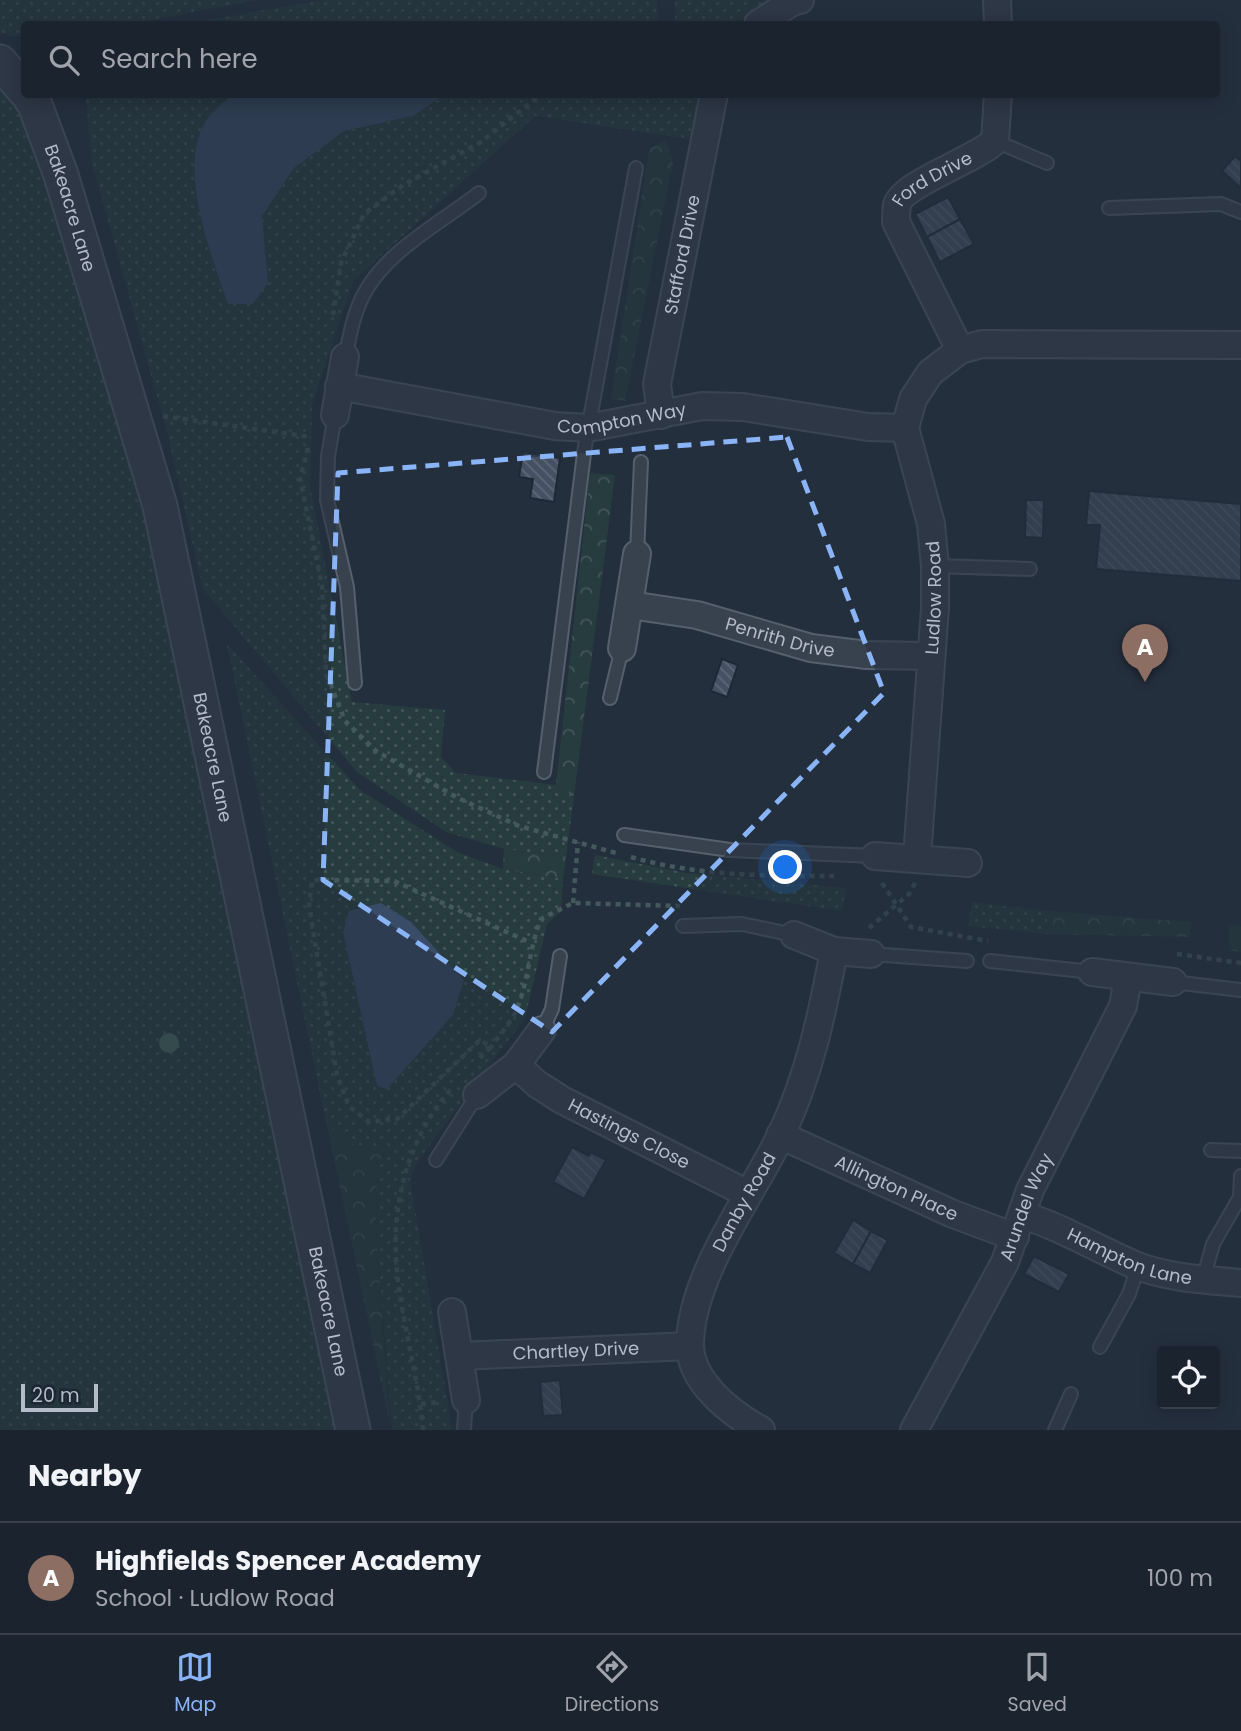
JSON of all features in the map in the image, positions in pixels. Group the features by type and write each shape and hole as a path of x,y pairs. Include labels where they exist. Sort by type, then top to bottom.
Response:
{"street":[{"path":"763,21 792,2 800,0"},
{"path":"998,0 998,21"},
{"path":"0,62 21,86"},
{"name":"Bakeacre Lane","path":"31,98 61,174 137,421 166,533 353,1430"},
{"name":"Stafford Drive","path":"661,415 659,374 713,98"},
{"path":"995,141 998,98"},
{"name":"Ford Drive","path":"960,350 896,222 897,203 909,189 982,153 995,141"},
{"path":"905,428 913,399 930,373 960,350 982,344 1241,345"},
{"path":"335,415 345,357"},
{"name":"Compton Way","path":"339,386 555,426 589,428 702,406 743,407 868,427 905,428"},
{"name":"Ludlow Road","path":"905,428 928,511 935,566 918,858"},
{"path":"622,648 637,554"},
{"name":"Penrith Drive","path":"630,605 697,615 811,648 867,655 931,656"},
{"path":"875,856 968,863"},
{"path":"794,935 834,951 871,954"},
{"name":"Danby Road","path":"690,1346 706,1280 802,1086 821,1020 834,951"},
{"path":"1092,972 1173,982"},
{"name":"Arundel Way","path":"914,1430 1005,1262 1030,1190 1123,1006 1128,978"},
{"path":"467,1089 516,1066 542,1030"},
{"name":"Hastings Close","path":"516,1066 562,1100 748,1194"},
{"name":"Allington Place","path":"780,1135 953,1214 1019,1226"},
{"name":"Hampton Lane","path":"1019,1226 1048,1223 1138,1266 1203,1280 1241,1283"},
{"path":"452,1312 466,1400"},
{"path":"690,1346 701,1378 719,1402 749,1427"},
{"name":"Chartley Drive","path":"460,1356 690,1346"}],"lane":[{"path":"995,141 1047,163"},
{"path":"544,772 589,428 636,168"},
{"path":"345,357 357,309 376,275 414,240 480,193"},
{"path":"1109,208 1220,204 1241,212"},
{"path":"335,415 328,456 327,500 347,587 355,683"},
{"path":"637,554 641,462"},
{"path":"935,566 1030,569"},
{"path":"610,698 622,648"},
{"path":"624,835 730,850 875,856"},
{"path":"683,926 742,924 794,935"},
{"path":"871,954 967,961"},
{"path":"542,1030 552,1009 560,956"},
{"path":"990,961 1092,972"},
{"path":"1173,982 1241,990"},
{"path":"436,1160 467,1089"},
{"path":"1211,1150 1241,1151"},
{"path":"1203,1280 1213,1244 1240,1197 1241,1176"},
{"path":"1100,1347 1129,1294 1138,1266"},
{"path":"1055,1430 1071,1394"},
{"path":"464,1430 466,1400"}],"path":[{"path":"137,421 165,415 311,437"},
{"path":"573,903 578,842"},
{"path":"516,1066 480,1040 397,1119 369,1122 348,1106 337,1075 309,906 312,880 394,881 531,943"},
{"path":"474,1065 513,1017 525,983 531,943 541,919 573,903 691,906"},
{"path":"423,1430 396,1259 402,1178 410,1154 440,1101 467,1089"}],"highlighted area":[{"path":"787,437 884,693 552,1032 323,880 338,473"}],"green space":[{"path":"0,0 256,0 147,21 21,21 21,37 0,33"},
{"path":"324,0 657,0 659,21 202,21"},
{"path":"675,0 768,0 740,21 675,21"},
{"path":"0,62 20,83 21,98 25,98 137,420 353,1430 0,1430"},
{"path":"230,98 205,122 268,282 262,216 294,168 344,131 413,116 440,98 706,98 697,140 535,116 353,281 312,405 310,486 352,702 445,710 441,757 456,773 556,785 574,796 566,857 504,849 446,832 357,772 203,589 167,432 92,163 86,100"},
{"path":"666,140 673,163 625,401 611,399 649,149"},
{"path":"590,473 615,475 574,796 556,785"},
{"path":"227,644 360,790 457,852 503,869 563,879 561,911 547,924 525,1018 417,1162 410,1179 452,1430 392,1430 376,1228 377,1178 383,1151 354,1144 327,1126","holes":["349,912 377,1085 343,932"]},
{"path":"504,849 566,857 563,879 503,869"},
{"path":"595,855 687,873 846,888 842,911 592,874"},
{"path":"972,902 1047,911 1048,934 968,926"},
{"path":"1047,911 1191,922 1190,937 1048,934"},
{"path":"1229,925 1241,926 1241,952 1229,950"},
{"path":"327,1126 354,1144 383,1151 377,1178 376,1228 390,1424"}],"water":[{"path":"228,98 440,98 413,116 344,131 294,168 262,216 268,283 253,304 228,304 200,212 195,162 198,140 206,121"},
{"path":"381,903 411,922 464,980 453,1015 387,1089 377,1086 343,932 349,911"}],"building":[{"path":"1235,156 1241,161 1241,188 1222,171"},
{"path":"948,197 960,219 927,237 915,214"},
{"path":"960,219 974,244 940,262 927,237"},
{"path":"523,452 560,458 554,502 530,498 533,479 519,477"},
{"path":"1089,491 1241,504 1241,581 1096,569 1100,525 1086,525"},
{"path":"1026,500 1044,500 1043,538 1025,537"},
{"path":"722,659 738,665 727,697 711,691"},
{"path":"572,1147 589,1156 591,1152 606,1160 584,1199 553,1182"},
{"path":"853,1220 871,1231 853,1264 834,1253"},
{"path":"871,1231 888,1240 870,1273 853,1264"},
{"path":"1034,1256 1069,1274 1059,1292 1024,1274"},
{"path":"560,1380 563,1415 543,1416 540,1382"}],"place":[{"name":"Highfields Spencer Academy","path":"1145,682"}]}
